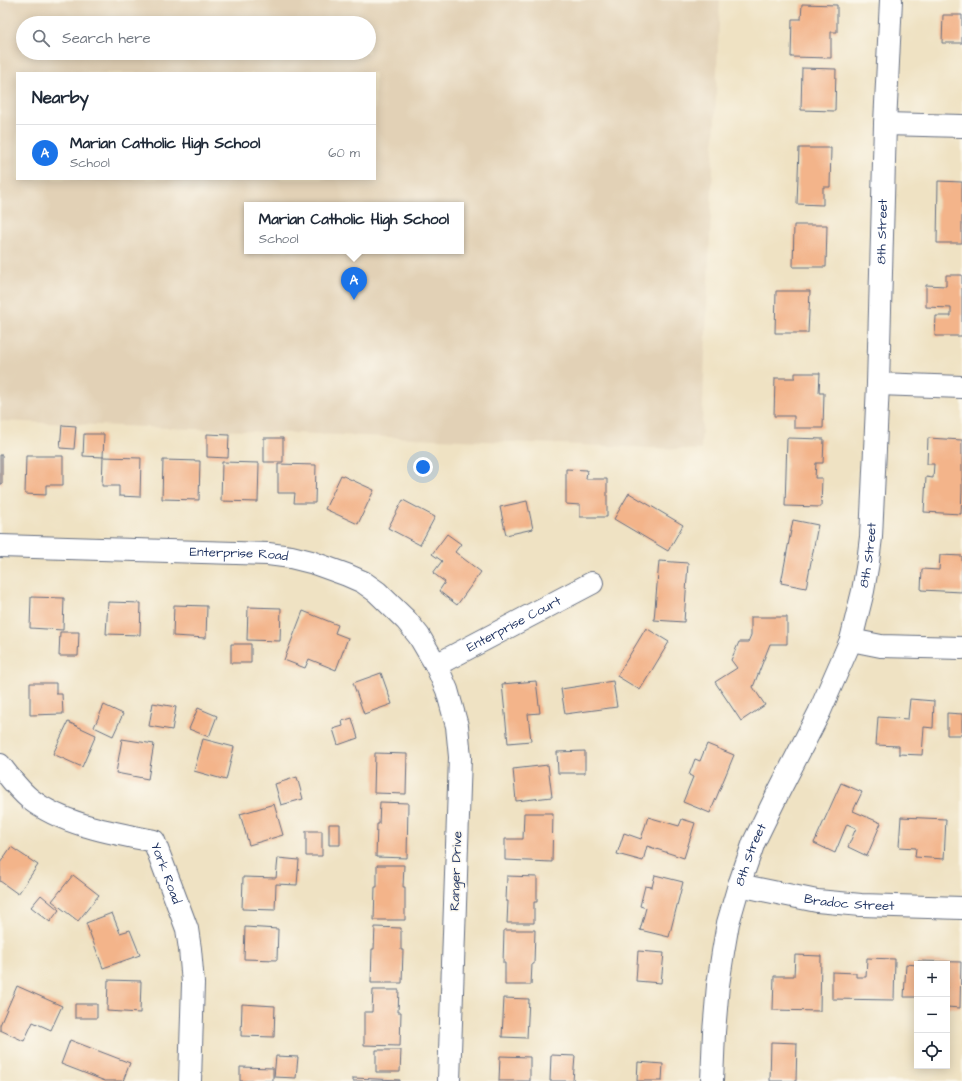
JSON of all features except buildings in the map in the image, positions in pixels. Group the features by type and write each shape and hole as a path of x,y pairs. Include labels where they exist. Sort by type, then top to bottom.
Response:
{"street":[{"name":"8th Street","path":"712,1081 714,1032 722,952 728,923 739,885 754,842 820,713 851,640 864,591 871,537 878,384 885,124 891,0"},
{"path":"885,124 962,126"},
{"path":"878,384 962,387"},
{"name":"Enterprise Road","path":"0,546 268,554 291,557 311,562 363,582 377,592 396,610 419,636 436,665"},
{"name":"Enterprise Court","path":"436,665 592,583"},
{"path":"851,640 881,646 962,648"},
{"name":"Ranger Drive","path":"436,665 447,690 457,726 460,757 449,1081"},
{"name":"York Road","path":"0,765 30,799 55,814 99,830 154,841 187,929 193,982 190,1081"},
{"name":"Bradoc Street","path":"739,885 817,901 861,905 962,908"}],"shaded area":[{"path":"0,0 720,0 701,450 0,421"}],"place":[{"name":"Marian Catholic High School","path":"354,300"}]}
